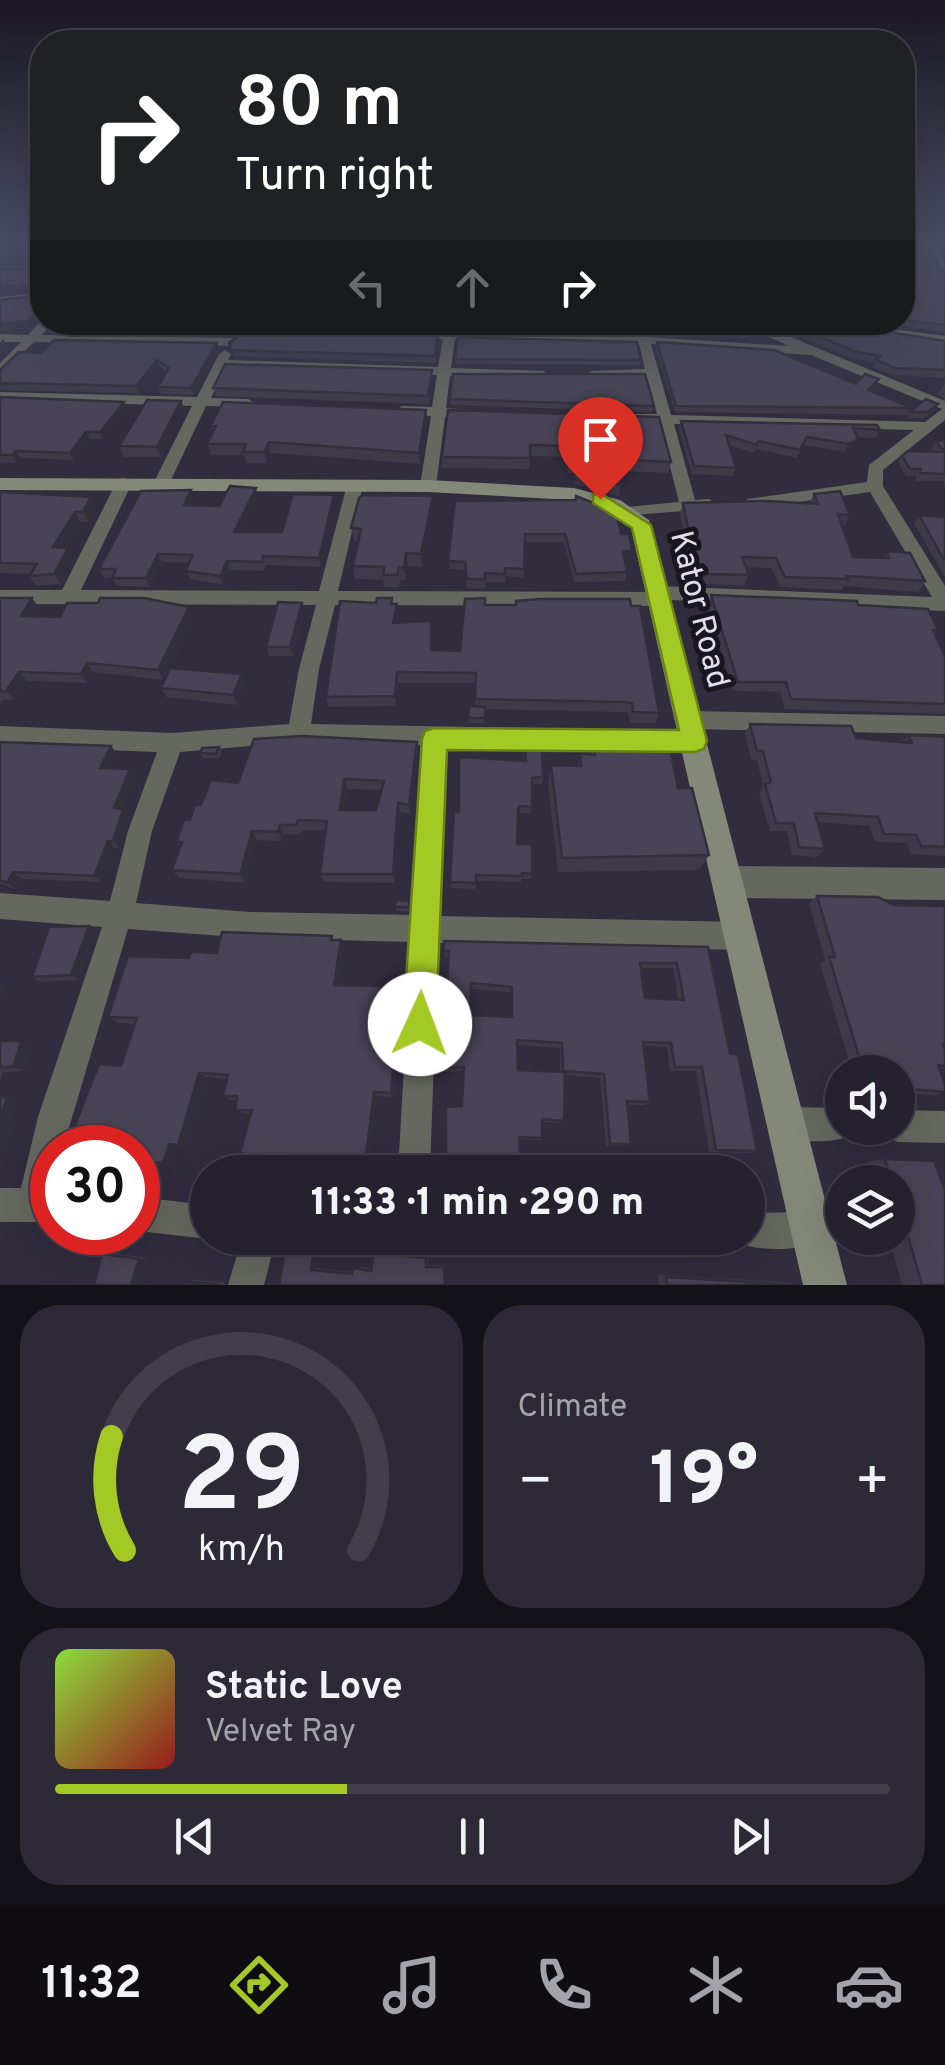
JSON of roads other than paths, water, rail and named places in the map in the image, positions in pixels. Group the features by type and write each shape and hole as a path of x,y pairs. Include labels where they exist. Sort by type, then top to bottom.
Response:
{"main road":[{"name":"Kator Road","path":"0,484 428,486 574,494 600,499 627,512 641,525 825,1285"}],"street":[{"path":"0,371 35,335"},
{"path":"0,338 152,335"},
{"path":"162,482 220,364 241,335"},
{"path":"428,486 450,335"},
{"path":"556,335 810,351"},
{"path":"643,335 688,504"},
{"path":"772,335 945,406"},
{"path":"908,335 945,340"},
{"path":"220,364 555,375"},
{"path":"571,375 651,373"},
{"path":"0,396 267,404"},
{"path":"382,409 494,414"},
{"path":"945,413 876,468 875,486 945,603"},
{"path":"610,418 927,426"},
{"path":"68,598 124,482"},
{"path":"299,734 309,669 355,485"},
{"path":"627,512 688,504 758,503 875,486"},
{"path":"0,597 660,596 945,603"},
{"path":"0,736 172,743 299,734 434,739 945,725"},
{"path":"415,1155 434,739"},
{"path":"29,1205 120,913 140,830 172,743"},
{"path":"728,882 945,884"},
{"path":"0,906 250,925 742,936"},
{"path":"786,1123 825,1124"},
{"path":"915,1127 945,1128"},
{"path":"160,1217 190,1220"},
{"path":"765,1230 812,1230"},
{"path":"246,1285 254,1255"}]}
